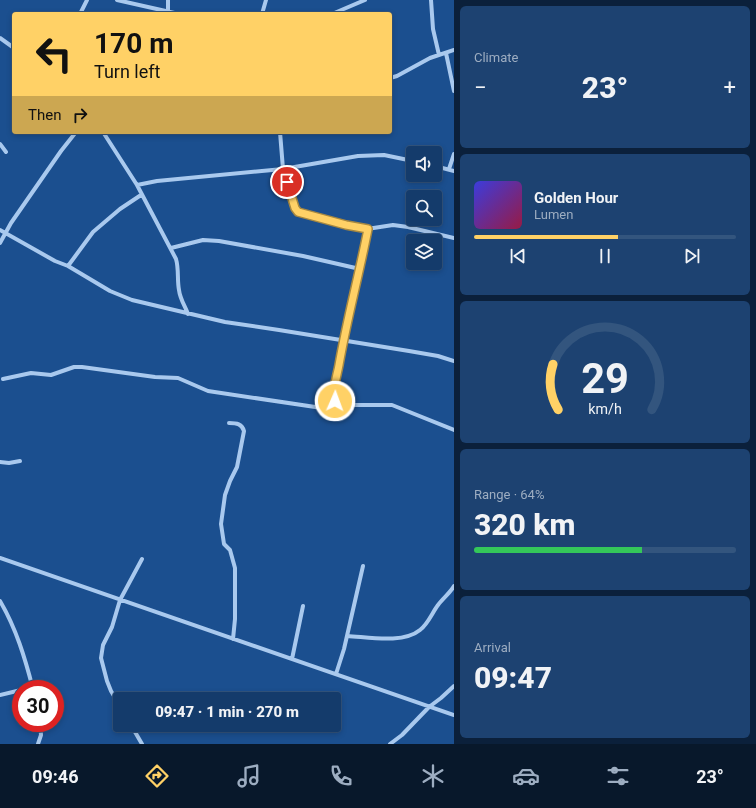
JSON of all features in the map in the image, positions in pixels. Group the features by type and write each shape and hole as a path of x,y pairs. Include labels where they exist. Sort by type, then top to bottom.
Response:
{"street":[{"path":"81,12 87,0"},
{"path":"117,0 164,12"},
{"path":"168,0 168,12"},
{"path":"263,12 266,0"},
{"path":"350,0 350,6"},
{"path":"336,12 365,0"},
{"path":"431,0 433,29 439,55"},
{"path":"0,38 12,47"},
{"path":"392,77 430,58 454,50"},
{"path":"446,53 454,91"},
{"path":"0,243 11,223 60,151 74,134"},
{"path":"105,134 171,248 178,266 179,291 188,314"},
{"path":"280,134 283,169 295,208 298,212 346,225 368,229 393,225 454,238"},
{"path":"0,144 6,152"},
{"path":"442,168 452,170 454,154"},
{"path":"136,185 157,181 283,169 358,156 384,155 406,160"},
{"path":"68,266 93,232 120,209 141,194"},
{"path":"335,401 334,392 343,341 368,229"},
{"path":"0,230 55,261 68,266 110,291 132,300 225,322 438,356 454,361"},
{"path":"171,248 203,240 303,256 360,270"},
{"path":"3,379 31,373 51,375 74,367 82,367 155,377 178,378 208,391 322,408 329,407 335,401"},
{"path":"335,401 345,405 392,405 454,430"},
{"path":"230,423 237,423 243,426 244,431 237,467 225,495 221,524 224,544 230,550 235,568 235,620 233,639"},
{"path":"0,462 9,463 20,461"},
{"path":"0,565 1,558 454,715"},
{"path":"113,694 107,680 101,658 120,600 142,559"},
{"path":"336,674 344,649 363,566"},
{"path":"347,636 397,638 413,634 421,629 454,586"},
{"path":"0,601 9,616 19,639 31,680"},
{"path":"292,659 304,606"},
{"path":"390,744 402,735 429,706 441,698 454,686"},
{"path":"0,695 12,692"},
{"path":"38,744 41,732"},
{"path":"135,732 142,744"}],"route":[{"path":"287,182 295,208 298,212 346,225 368,229 343,341 334,392 335,401"}]}
